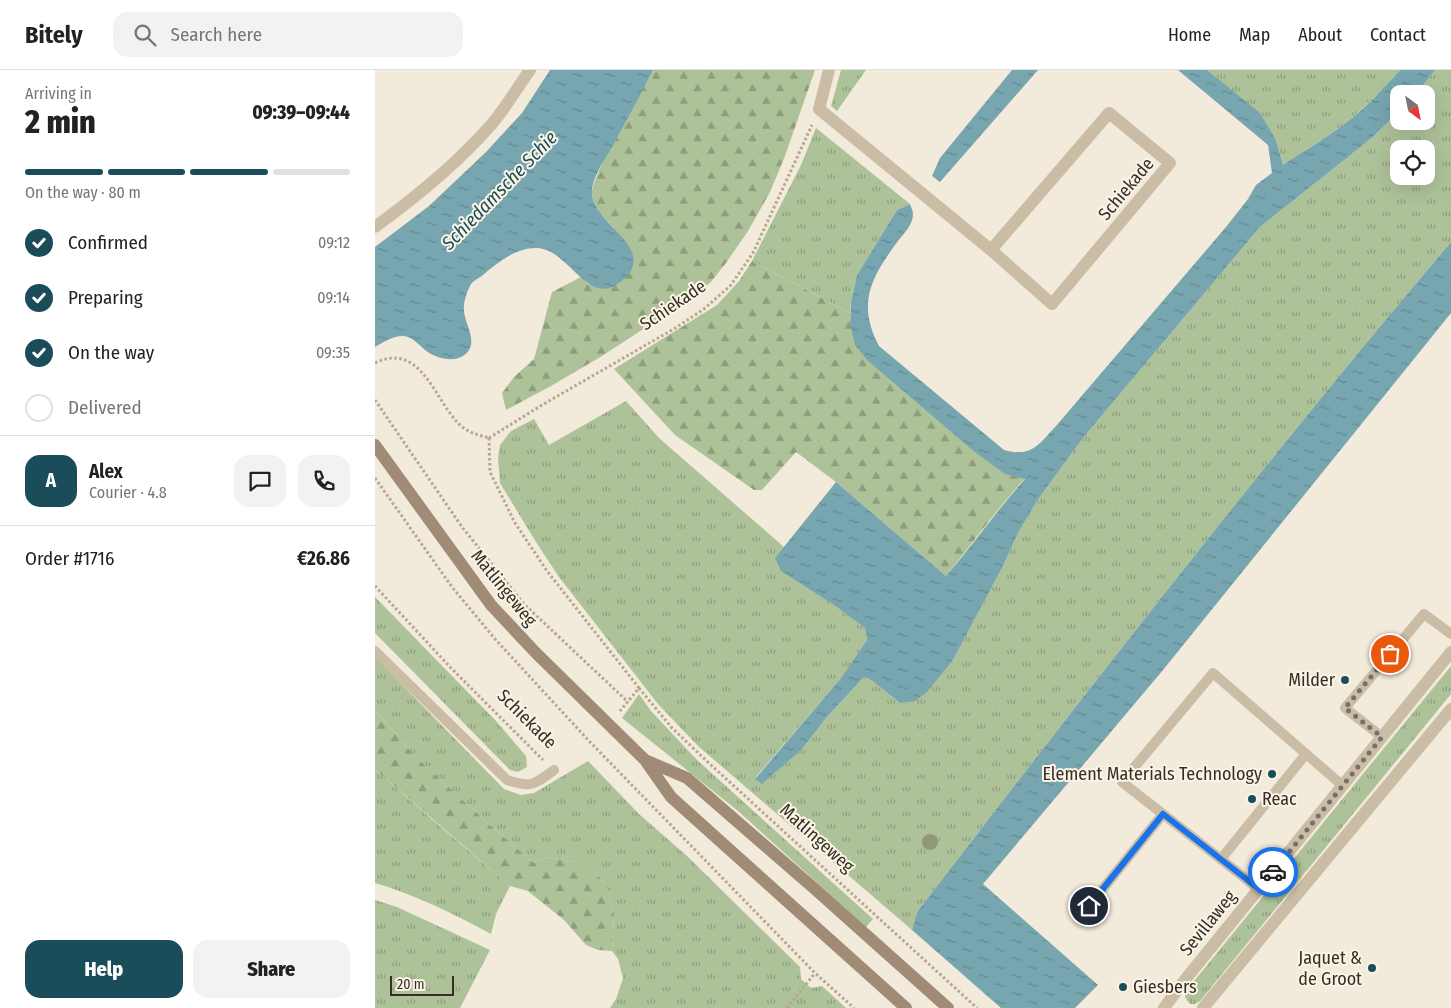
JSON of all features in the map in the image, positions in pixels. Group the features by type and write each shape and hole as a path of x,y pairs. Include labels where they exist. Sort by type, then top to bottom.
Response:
{"main road":[{"name":"Matlingeweg","path":"375,445 491,605 536,654 645,760 671,797 906,1008"},
{"name":"Matlingeweg","path":"645,760 687,778 816,890 947,1008"}],"street":[{"path":"375,227 449,168 491,125 530,70"},
{"path":"819,109 829,70"},
{"name":"Schiekade","path":"819,109 991,250 1053,304 1169,163 1109,113 991,250"},
{"name":"Sevillaweg","path":"1164,1008 1451,652"},
{"path":"1203,1008 1451,708"}],"lane":[{"path":"1382,737 1345,708 1424,614 1451,634"},
{"name":"Schiekade","path":"375,651 507,780 521,785 535,784 553,770"},
{"path":"1259,889 1122,782 1213,672 1343,786"},
{"path":"1221,859 1306,754"},
{"path":"1089,906 1163,814"}],"path":[{"name":"Schiekade","path":"489,438 677,327 704,309 730,286 753,253 819,109"},
{"path":"375,363 384,358 408,360 418,367 458,424 468,431 489,438 490,472 515,523 547,570 639,688 608,724"},
{"name":"Matlingeweg","path":"375,400 463,528 523,604 628,702"},
{"name":"Schiekade","path":"375,586 450,668 553,770"},
{"name":"Matlingeweg","path":"639,688 672,728 704,759 977,1008"},
{"path":"589,742 815,973 854,1008"},
{"path":"787,1008 815,973"}],"green space":[{"path":"653,70 815,70 785,156 770,192 748,231 710,283 602,356 506,410 502,393 514,377 534,359 552,292 581,277 589,285 614,228 600,213 595,204 592,194 594,184 608,152"},
{"path":"841,70 866,70 837,111 831,106"},
{"path":"1207,70 1400,70 1351,118 1283,165 1276,140"},
{"path":"1435,70 1451,70 1451,242 1314,407 1114,658 917,912 912,930 698,746 658,704 559,577 500,483 498,458 500,445 511,431 534,419 549,445 626,401 659,438 784,547 776,558 865,628 867,640 841,678 755,778 802,749 827,717 864,677 871,680 900,703 953,660 1002,568 1018,533 1039,498 1083,438 1260,227 1374,136 1390,120 1390,130 1435,130 1435,85 1423,85"},
{"path":"816,128 910,204 897,210 857,275 850,313 752,261 801,165"},
{"path":"752,261 850,313 850,325 1025,478 946,576 836,482 796,452 762,490 754,490 675,435 614,369 717,305 739,281"},
{"path":"375,597 496,721 526,756 527,767 518,772 510,770 375,633"},
{"path":"375,657 504,789 521,795 534,793 588,761 639,814 687,856 800,967 801,979 811,988 822,986 846,1008 610,1008 616,999 623,978 618,959 612,951 614,914 608,891 597,873 580,863 549,857 534,863 415,756 375,710"},
{"path":"1451,666 1451,694 1200,1001 1190,1004 1185,997 1186,991"},
{"path":"639,694 651,711 696,759 873,919 866,927 738,811 622,718"},
{"path":"375,710 415,756 534,863 549,857 580,863 597,873 608,891 614,914 612,951 598,950 586,945 564,920 528,891 510,886 375,769"},
{"path":"375,769 510,886 496,914 491,934 435,906 375,883"},
{"path":"375,900 397,907 490,950 460,1008 375,1008"}],"water":[{"name":"Schiedamsche Schie","path":"550,70 653,70 599,169 592,192 594,202 599,211 629,247 633,256 633,265 628,276 619,283 607,288 597,288 548,250 528,249 514,253 500,261 470,286 466,295 464,311 471,340 471,345 466,354 456,359 440,358 427,352 411,339 403,336 392,338 375,347 375,247 429,206 486,152 522,113"},
{"path":"1012,70 1038,70 940,182 932,176 940,158"},
{"path":"1178,70 1207,70 1260,113 1276,140 1283,165 1352,118 1400,70 1435,70 1423,85 1390,85 1390,120 1374,136 1260,227 1083,438 1039,498 1018,533 1002,568 953,660 927,692 915,701 900,703 871,680 864,677 827,717 802,749 762,784 755,779 841,678 867,640 865,628 831,603 781,571 775,558 836,482 946,576 1025,479 1005,474 976,453 867,360 855,345 850,325 851,302 857,275 897,210 910,204 913,218 908,229 881,266 870,290 869,316 872,331 879,346 1004,450 1014,452 1028,451 1039,444 1056,426 1226,227 1248,199 1256,185 1272,173 1268,145"},
{"path":"1451,242 1451,313 1163,670 983,884 1098,985 1075,1008 1001,1008 912,930 917,912 1247,490"}],"way so far":[{"path":"1273,872 1382,737 1345,708 1390,654"}],"place":[{"name":"Milder","path":"1345,680"},
{"name":"Element Materials Technology","path":"1272,774"},
{"name":"Reac","path":"1252,799"},
{"name":"Jaquet & de Groot","path":"1372,968"},
{"name":"Giesbers","path":"1123,987"}],"route":[{"path":"1089,906 1163,814 1259,889 1273,872"}]}
